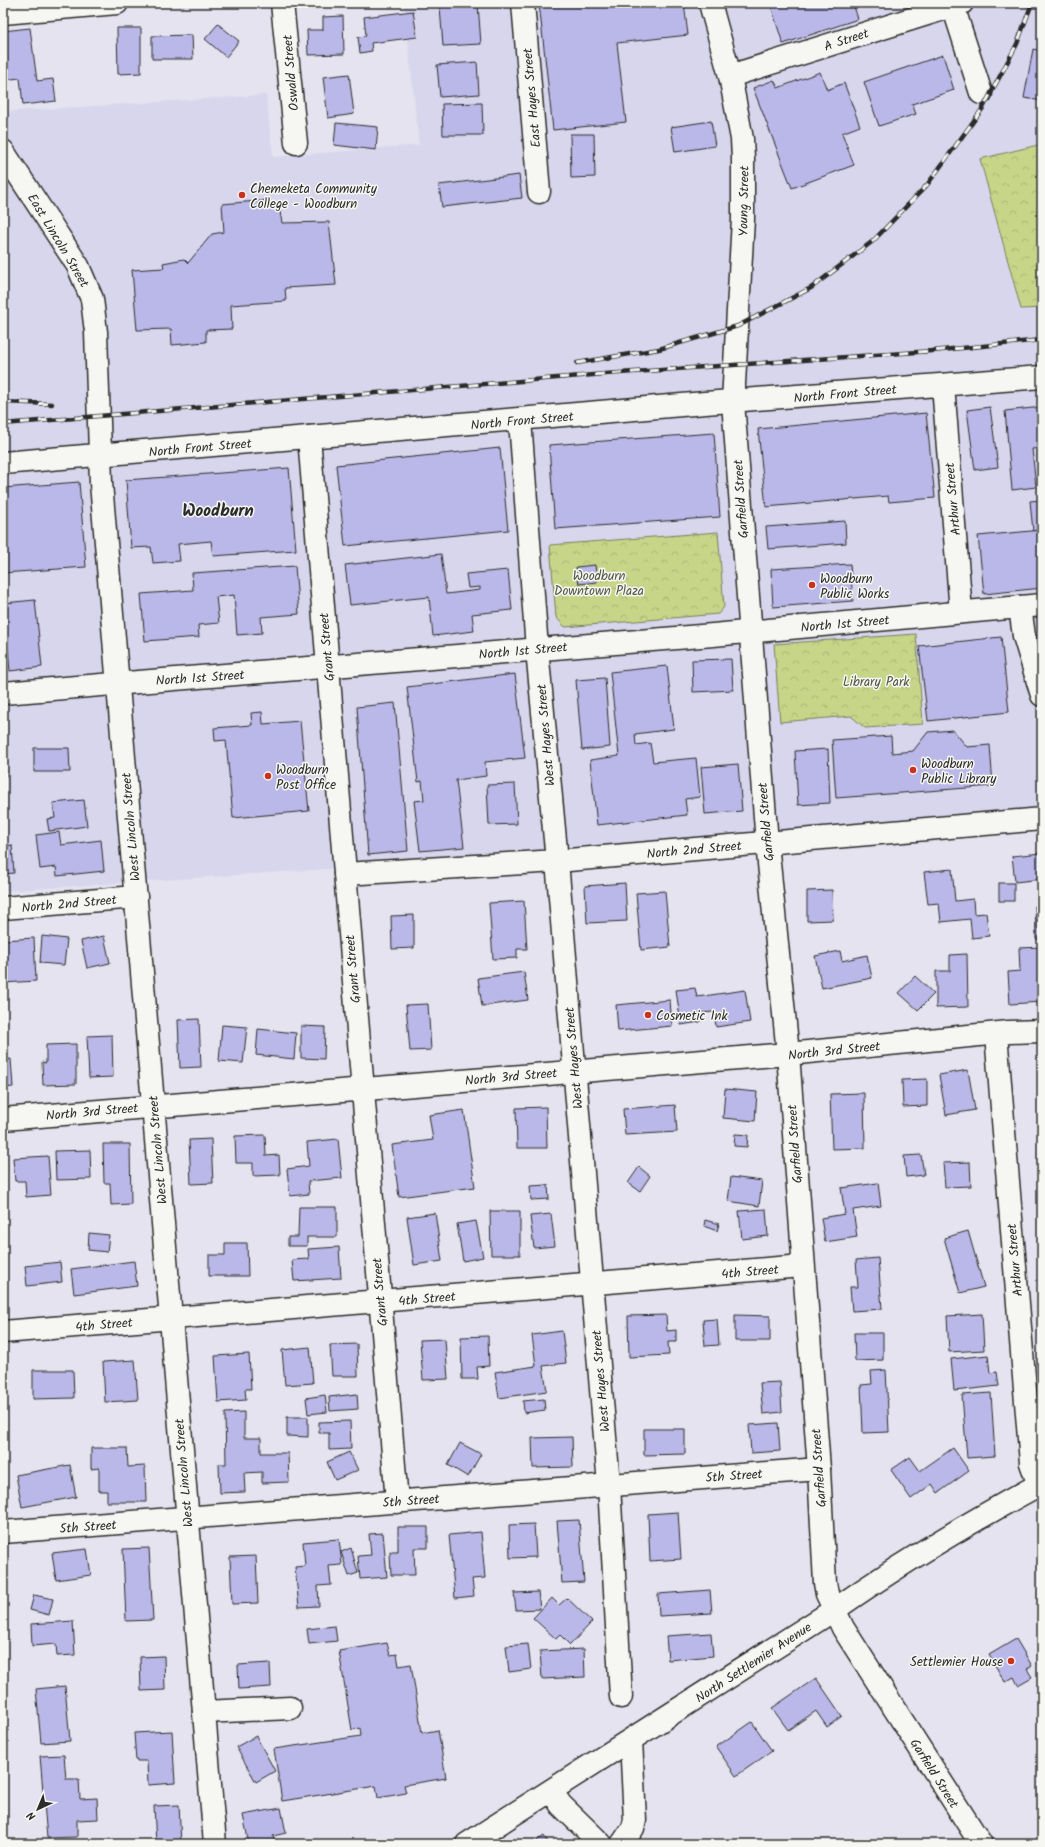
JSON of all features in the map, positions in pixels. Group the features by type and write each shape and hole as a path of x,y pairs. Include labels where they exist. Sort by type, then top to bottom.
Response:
{"street":[{"path":"3,13 117,3"},
{"name":"Oswald Street","path":"282,3 296,142"},
{"name":"East Hayes Street","path":"524,3 539,192"},
{"name":"Young Street","path":"710,3 730,76 742,139 744,181 739,310 733,402"},
{"path":"956,4 981,93"},
{"name":"A Street","path":"730,76 956,4"},
{"name":"East Lincoln Street","path":"3,151 78,266 90,294 96,332 99,455"},
{"name":"North Front Street","path":"3,463 1042,377"},
{"name":"Arthur Street","path":"943,385 961,612"},
{"name":"Garfield Street","path":"733,402 767,843 788,1054 802,1266 819,1468 824,1583 827,1594 843,1628 981,1844"},
{"name":"West Hayes Street","path":"520,420 537,649 557,861 609,1485 621,1697"},
{"name":"Grant Street","path":"309,437 397,1502"},
{"name":"West Lincoln Street","path":"99,455 215,1844"},
{"name":"North 1st Street","path":"3,693 750,632 1042,605"},
{"path":"1020,607 1024,636 1042,695"},
{"name":"North 2nd Street","path":"345,874 557,861 1042,819"},
{"name":"North 2nd Street","path":"3,908 136,897"},
{"name":"North 3rd Street","path":"3,1119 153,1105 788,1054 1042,1031"},
{"name":"Arthur Street","path":"996,1034 1031,1463 1041,1484"},
{"name":"4th Street","path":"3,1332 802,1266"},
{"name":"5th Street","path":"3,1532 819,1468"},
{"name":"North Settlemier Avenue","path":"467,1844 834,1610 922,1552 1041,1484"},
{"path":"204,1712 290,1708"},
{"path":"622,1844 633,1828 635,1820 631,1740"},
{"path":"550,1791 601,1844"}],"shaded area":[{"path":"404,3 1042,3 1042,144 980,159 1021,309 1042,308 1042,820 3,891 3,112 266,95 273,157 419,145"}],"green space":[{"path":"1042,144 1042,308 1021,309 980,159"},
{"name":"Woodburn Downtown Plaza","path":"718,532 724,607 718,614 565,627 556,617 550,545"},
{"name":"Library Park","path":"916,634 923,724 865,728 851,716 780,722 774,644"}],"building":[{"path":"539,3 684,3 688,35 617,43 626,122 553,130"},
{"path":"770,3 853,3 858,19 783,44"},
{"path":"478,4 481,44 443,46 440,7"},
{"path":"413,11 417,37 371,43 372,51 360,53 358,37 366,36 364,17"},
{"path":"343,16 344,54 308,55 307,30 323,30 323,17"},
{"path":"218,24 239,41 226,57 205,39"},
{"path":"30,28 37,81 53,79 56,101 23,105 20,78 3,80 3,31"},
{"path":"117,28 141,28 141,73 118,74"},
{"path":"192,35 193,59 152,59 152,36"},
{"path":"1033,49 1042,51 1042,101 1024,98"},
{"path":"943,55 954,90 912,104 916,114 879,126 864,82"},
{"path":"477,62 479,94 440,97 437,65"},
{"path":"820,72 827,90 844,83 860,126 842,133 854,165 792,188 753,88 774,80 778,88"},
{"path":"349,74 354,114 328,118 323,77"},
{"path":"482,103 483,135 443,135 442,104"},
{"path":"711,121 715,146 675,152 671,127"},
{"path":"336,123 378,127 376,150 334,145"},
{"path":"570,134 594,134 595,177 571,178"},
{"path":"519,175 522,198 442,207 439,185"},
{"path":"270,200 271,208 279,206 282,223 329,222 336,285 285,288 286,301 231,305 232,329 206,330 206,342 172,345 171,329 137,330 132,270 164,268 163,263 184,259 188,263 212,234 224,232 222,204"},
{"path":"990,407 998,467 975,470 967,410"},
{"path":"1042,407 1042,448 1032,449 1036,487 1012,490 1005,411"},
{"path":"926,413 935,498 889,502 888,496 766,507 758,429"},
{"path":"714,433 720,517 555,529 549,445"},
{"path":"500,448 508,530 345,546 336,465"},
{"path":"289,468 296,550 213,556 211,541 178,544 180,561 153,563 151,547 131,548 126,480"},
{"path":"79,482 86,567 3,573 3,488"},
{"path":"1042,500 1042,530 1033,531 1030,501"},
{"path":"845,521 846,543 768,549 766,527"},
{"path":"1042,530 1042,588 984,594 978,536"},
{"path":"441,554 446,594 480,590 480,587 468,588 466,574 508,570 512,610 472,614 474,631 433,636 429,597 350,605 345,565"},
{"name":"Woodburn Public Works","path":"850,564 853,601 773,607 771,569"},
{"path":"595,565 597,582 579,584 576,567"},
{"path":"295,566 299,614 261,617 262,633 237,635 234,595 216,597 219,623 198,625 199,637 145,641 141,594 193,590 192,573"},
{"path":"3,592 4,603 35,600 42,667 10,671 6,631 3,631"},
{"path":"1001,637 1009,712 928,721 919,646"},
{"path":"731,659 733,690 693,692 692,660"},
{"path":"667,666 674,729 635,734 636,745 650,743 653,762 696,758 700,797 685,799 687,815 597,825 590,760 619,756 610,672"},
{"path":"515,674 525,758 485,762 486,776 456,780 464,847 420,851 414,801 424,800 422,781 418,782 407,687"},
{"path":"605,678 610,747 582,750 576,680"},
{"path":"395,703 408,851 368,855 357,707"},
{"name":"Woodburn Post Office","path":"262,712 263,724 300,721 309,811 233,818 226,740 215,741 214,728 252,725 251,713"},
{"name":"Woodburn Public Library","path":"953,730 967,747 990,745 993,786 836,798 832,740 891,736 892,753 913,751 928,732"},
{"path":"3,735 6,776 3,776"},
{"path":"34,748 69,748 70,772 34,772"},
{"path":"828,749 830,803 798,805 795,751"},
{"path":"738,764 742,811 705,814 701,767"},
{"path":"515,784 517,824 489,825 487,785"},
{"path":"84,800 87,826 49,831 47,819 55,818 53,803"},
{"path":"59,832 61,845 101,840 104,871 57,876 56,867 40,869 36,835"},
{"path":"12,845 14,873 3,874 3,846"},
{"path":"1042,853 1042,879 1015,882 1012,856"},
{"path":"952,869 955,901 973,899 974,914 986,913 989,936 972,938 970,919 941,922 939,903 928,904 924,872"},
{"path":"625,883 627,921 587,923 585,886"},
{"path":"999,883 1014,883 1014,901 999,901"},
{"path":"832,890 833,920 807,921 807,891"},
{"path":"665,891 670,947 641,950 636,893"},
{"path":"524,901 527,949 517,949 517,958 493,959 489,903"},
{"path":"1035,906 1042,906 1042,939 1036,939"},
{"path":"414,915 414,948 392,949 391,916"},
{"path":"42,936 67,939 64,965 40,963"},
{"path":"104,936 110,963 87,968 81,941"},
{"path":"34,938 36,981 3,983 3,940"},
{"path":"1042,947 1042,1002 1010,1004 1008,972 1020,971 1019,948"},
{"path":"840,951 842,961 867,955 872,978 822,988 815,956"},
{"path":"967,954 968,1007 936,1008 936,971 950,971 950,955"},
{"path":"524,972 528,1000 482,1006 478,978"},
{"path":"915,976 934,994 918,1010 899,993"},
{"path":"695,988 697,997 745,990 750,1022 716,1027 714,1012 699,1013 700,1022 681,1025 676,990"},
{"path":"670,1000 672,1026 618,1031 616,1005"},
{"path":"428,1004 431,1050 410,1051 406,1005"},
{"path":"199,1019 201,1067 180,1068 178,1020"},
{"path":"222,1025 247,1027 243,1063 219,1061"},
{"path":"301,1026 325,1027 324,1059 301,1058"},
{"path":"258,1029 296,1033 294,1059 256,1055"},
{"path":"112,1035 113,1077 89,1078 87,1036"},
{"path":"76,1044 76,1084 43,1085 42,1062 46,1063 46,1045"},
{"path":"11,1059 13,1087 3,1088 3,1060"},
{"path":"968,1070 975,1110 946,1115 939,1075"},
{"path":"927,1079 927,1106 903,1107 902,1080"},
{"path":"725,1089 757,1092 755,1121 723,1118"},
{"path":"864,1093 865,1148 832,1149 830,1094"},
{"path":"675,1105 677,1132 625,1135 623,1109"},
{"path":"546,1107 547,1148 517,1148 516,1108"},
{"path":"464,1110 475,1187 399,1197 392,1145 433,1140 429,1115"},
{"path":"735,1134 748,1135 747,1147 734,1146"},
{"path":"265,1135 266,1156 279,1155 280,1175 253,1176 253,1163 236,1163 235,1136"},
{"path":"211,1139 213,1183 191,1184 189,1140"},
{"path":"338,1139 342,1178 308,1181 309,1194 290,1196 287,1169 309,1166 307,1142"},
{"path":"103,1144 130,1144 131,1204 111,1205 110,1183 104,1183"},
{"path":"90,1150 91,1179 56,1180 55,1151"},
{"path":"921,1155 924,1175 906,1177 904,1156"},
{"path":"48,1156 51,1195 26,1197 25,1181 15,1181 13,1158"},
{"path":"970,1162 971,1186 945,1187 943,1163"},
{"path":"639,1167 650,1176 640,1191 628,1183"},
{"path":"731,1177 762,1181 759,1206 728,1201"},
{"path":"878,1183 881,1206 853,1210 857,1237 825,1242 821,1218 845,1214 841,1188"},
{"path":"548,1185 549,1199 531,1200 530,1186"},
{"path":"299,1207 337,1207 337,1237 307,1237 307,1246 288,1246 288,1237 298,1237"},
{"path":"766,1209 768,1236 742,1239 739,1211"},
{"path":"490,1211 520,1211 520,1255 491,1255"},
{"path":"435,1213 442,1261 414,1265 407,1217"},
{"path":"551,1214 555,1246 534,1248 530,1216"},
{"path":"705,1220 719,1224 717,1231 704,1226"},
{"path":"476,1221 483,1257 463,1261 457,1224"},
{"path":"968,1231 984,1287 960,1293 944,1238"},
{"path":"89,1233 109,1235 107,1252 88,1250"},
{"path":"225,1243 247,1243 248,1276 209,1276 209,1255 225,1255"},
{"path":"339,1247 341,1278 294,1281 292,1260 309,1259 308,1249"},
{"path":"878,1258 882,1309 852,1311 850,1287 858,1287 856,1260"},
{"path":"134,1261 137,1286 74,1294 71,1269"},
{"path":"60,1262 62,1282 27,1286 25,1266"},
{"path":"982,1314 984,1350 949,1352 947,1316"},
{"path":"666,1315 667,1331 676,1330 676,1342 668,1342 669,1355 629,1357 628,1316"},
{"path":"735,1315 770,1316 770,1341 735,1341"},
{"path":"717,1319 719,1345 705,1346 703,1320"},
{"path":"562,1331 566,1363 543,1366 547,1391 499,1398 495,1372 536,1366 532,1335"},
{"path":"854,1333 883,1333 883,1360 855,1361"},
{"path":"488,1336 489,1366 477,1367 478,1379 462,1379 461,1337"},
{"path":"445,1339 448,1379 423,1380 420,1340"},
{"path":"357,1344 358,1376 332,1376 330,1345"},
{"path":"310,1347 313,1383 285,1385 282,1350"},
{"path":"249,1354 251,1389 245,1389 246,1400 218,1402 215,1356"},
{"path":"988,1355 990,1373 997,1372 999,1386 954,1391 951,1359"},
{"path":"135,1360 138,1400 105,1402 103,1362"},
{"path":"33,1370 73,1370 74,1398 33,1399"},
{"path":"886,1370 889,1432 863,1433 861,1385 872,1384 871,1371"},
{"path":"780,1382 782,1412 763,1414 760,1383"},
{"path":"991,1393 995,1456 967,1458 962,1395"},
{"path":"357,1394 358,1409 330,1411 329,1397"},
{"path":"325,1395 327,1412 308,1414 306,1398"},
{"path":"544,1399 545,1410 524,1413 523,1401"},
{"path":"244,1412 244,1438 261,1438 261,1453 288,1453 289,1482 262,1483 262,1472 244,1473 245,1492 220,1493 219,1464 226,1464 225,1413"},
{"path":"287,1417 308,1417 308,1437 287,1436"},
{"path":"350,1421 351,1449 329,1450 329,1433 319,1433 319,1422"},
{"path":"778,1423 780,1451 751,1453 749,1425"},
{"path":"644,1429 685,1429 685,1454 644,1455"},
{"path":"572,1437 573,1467 533,1468 532,1438"},
{"path":"460,1443 481,1454 468,1477 448,1465"},
{"path":"91,1448 127,1448 128,1467 145,1466 146,1502 107,1502 107,1491 99,1491 99,1468 91,1469"},
{"path":"953,1448 969,1471 938,1493 932,1484 911,1499 891,1470 910,1457 920,1471"},
{"path":"349,1452 358,1470 335,1480 327,1462"},
{"path":"70,1465 76,1497 22,1507 16,1475"},
{"path":"678,1512 681,1559 650,1561 648,1514"},
{"path":"579,1520 584,1582 562,1583 557,1521"},
{"path":"534,1524 536,1557 510,1558 509,1525"},
{"path":"398,1527 428,1527 428,1548 414,1548 415,1575 391,1575 390,1552 398,1552"},
{"path":"481,1532 485,1578 472,1579 474,1596 455,1598 449,1535"},
{"path":"383,1533 387,1577 360,1579 358,1556 371,1555 369,1534"},
{"path":"339,1539 342,1565 329,1566 331,1585 318,1586 319,1606 299,1607 295,1567 305,1566 303,1542"},
{"path":"149,1548 153,1620 126,1621 123,1549"},
{"path":"351,1548 358,1573 349,1576 341,1552"},
{"path":"87,1549 91,1575 56,1580 52,1553"},
{"path":"256,1556 258,1603 232,1604 230,1557"},
{"path":"710,1590 712,1613 659,1616 658,1594"},
{"path":"538,1592 540,1609 516,1610 514,1593"},
{"path":"34,1595 53,1599 49,1615 30,1610"},
{"path":"552,1598 559,1605 567,1598 592,1622 570,1645 560,1635 556,1639 533,1618"},
{"path":"73,1621 75,1655 57,1656 56,1644 32,1646 31,1624"},
{"path":"335,1626 337,1641 309,1644 307,1629"},
{"path":"711,1633 713,1656 668,1660 666,1636"},
{"name":"Settlemier House","path":"1016,1639 1032,1666 1027,1669 1032,1677 1018,1685 1014,1677 1005,1682 989,1655"},
{"path":"387,1643 390,1655 397,1654 399,1666 411,1664 422,1733 438,1730 446,1778 404,1785 406,1793 378,1798 376,1786 282,1801 274,1749 361,1736 360,1728 352,1730 339,1651"},
{"path":"528,1644 531,1669 509,1672 506,1646"},
{"path":"584,1649 585,1677 542,1679 540,1651"},
{"path":"164,1656 165,1690 141,1691 140,1657"},
{"path":"270,1663 271,1687 239,1689 238,1665"},
{"path":"816,1678 842,1716 827,1727 816,1711 788,1730 772,1708"},
{"path":"65,1686 70,1741 41,1743 36,1689"},
{"path":"752,1722 772,1751 736,1776 716,1747"},
{"path":"172,1731 175,1783 148,1785 147,1761 136,1761 134,1733"},
{"path":"256,1736 275,1771 256,1782 236,1747"},
{"path":"64,1755 66,1779 79,1779 80,1799 97,1798 98,1819 77,1820 77,1837 47,1838 40,1756"},
{"path":"179,1805 181,1844 156,1844 154,1806"},
{"path":"281,1808 286,1833 273,1836 275,1844 249,1844 243,1815"},
{"path":"544,1836 549,1844 532,1844"},
{"path":"353,1840 353,1844 335,1844"}],"railway":[{"path":"577,363 659,349 738,326 811,288 873,241 927,185 983,108 1017,44 1032,3"},
{"path":"3,424 605,374 932,351 1042,340"},
{"path":"3,402 52,404"}],"place":[{"name":"Chemeketa Community College - Woodburn","path":"242,195"},
{"name":"Woodburn Public Works","path":"812,585"},
{"name":"Woodburn Public Library","path":"913,770"},
{"name":"Woodburn Post Office","path":"268,776"},
{"name":"Cosmetic Ink","path":"648,1015"},
{"name":"Settlemier House","path":"1011,1661"}],"district":[{"name":"Woodburn","path":"218,510"}]}
